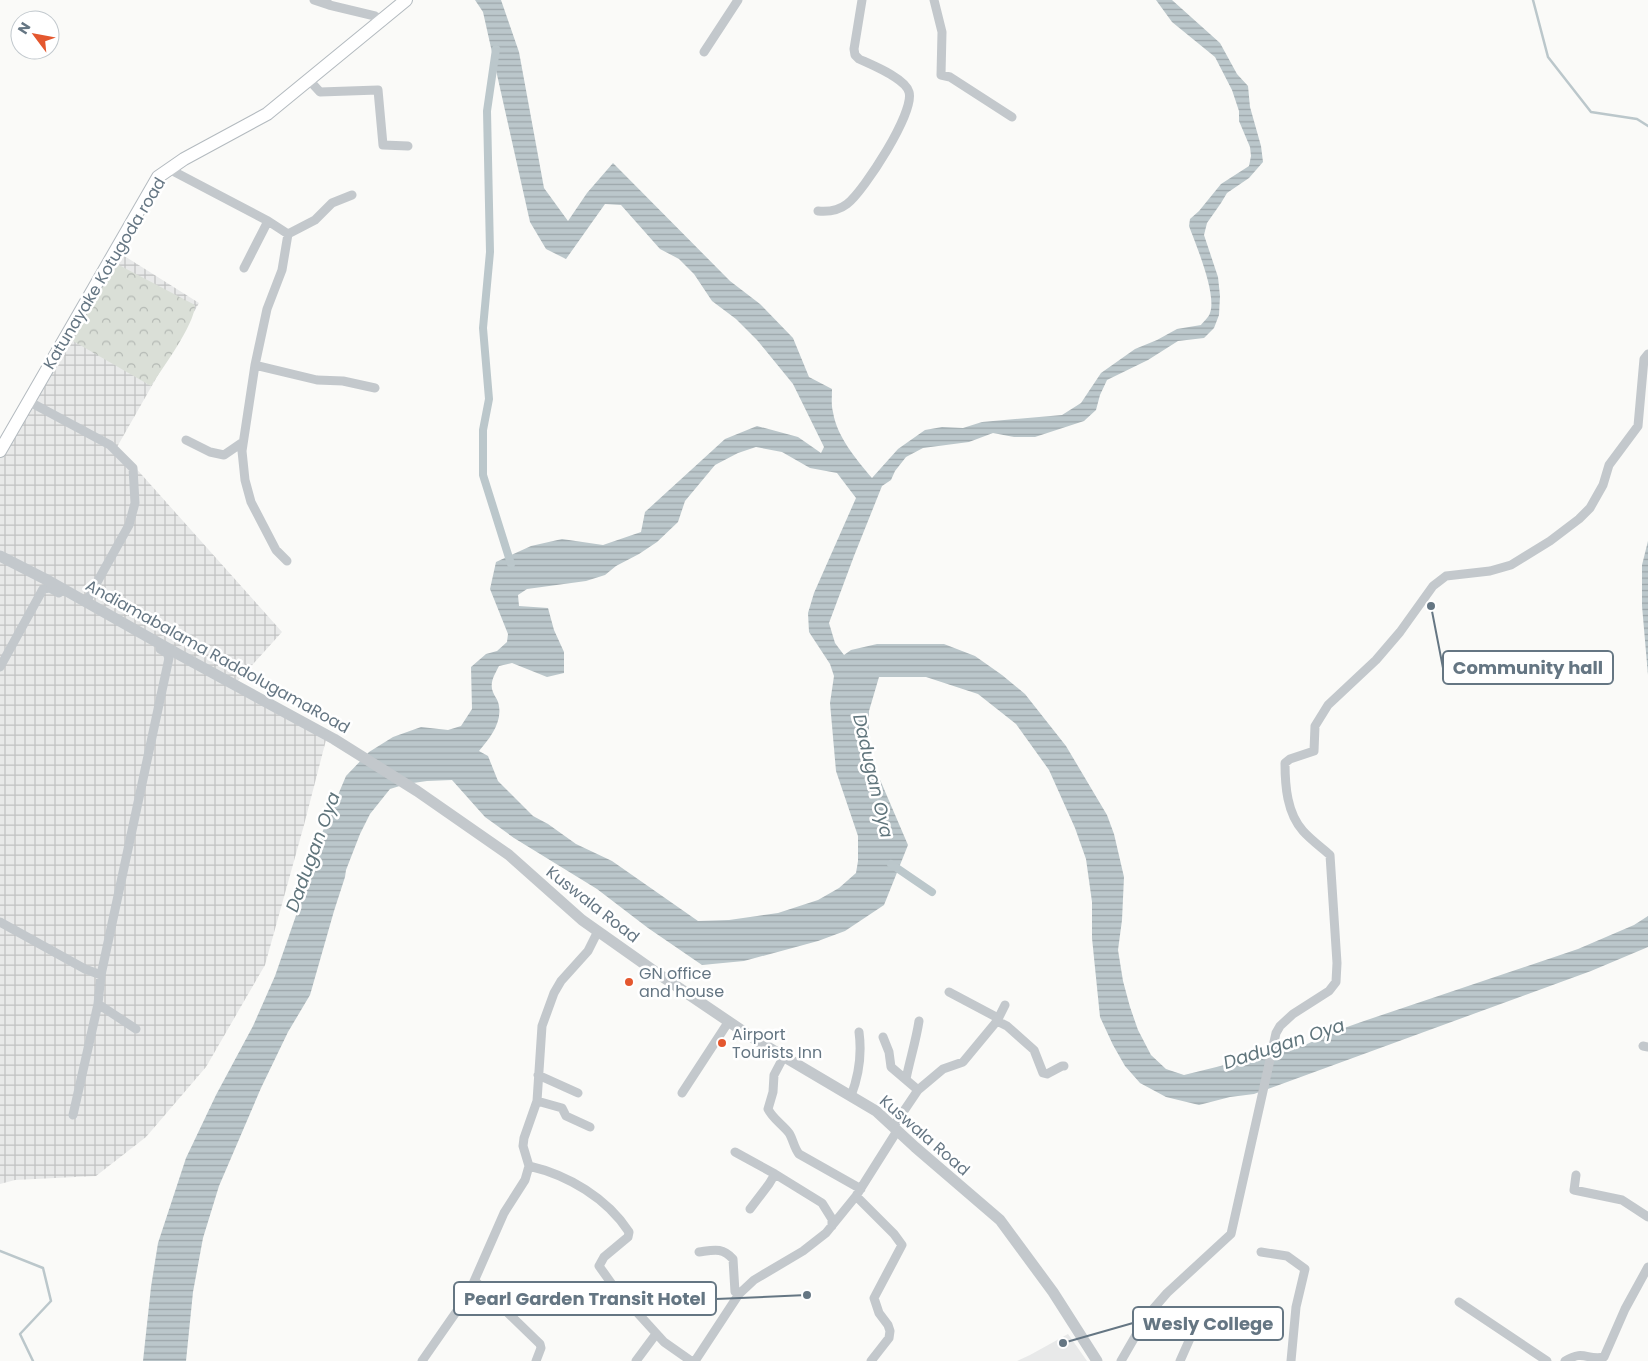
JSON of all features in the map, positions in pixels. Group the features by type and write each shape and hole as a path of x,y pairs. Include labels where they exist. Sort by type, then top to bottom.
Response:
{"main road":[{"name":"Katunayake Kotugoda road","path":"0,450 158,178 184,159 267,114 310,81 406,0"}],"street":[{"path":"314,0 375,16 383,21"},
{"path":"704,52 738,0"},
{"path":"818,211 830,212 846,205 863,187 888,150 910,100 909,90 903,81 859,59 855,55 854,49 862,0"},
{"path":"934,0 942,32 941,75 950,77 1012,117"},
{"path":"310,81 320,92 378,90 382,145 408,146"},
{"path":"170,169 268,221 288,234"},
{"path":"288,234 315,220 332,203 352,195"},
{"path":"244,268 268,221"},
{"path":"287,561 276,550 251,502 242,451 255,365 267,309 282,270 288,234"},
{"path":"1121,1361 1147,1316 1168,1292 1231,1234 1276,1033 1292,1014 1329,991 1336,982 1337,963 1330,855 1302,830 1290,812 1285,778 1285,763 1290,759 1314,751 1315,726 1328,705 1376,660 1400,632 1433,586 1446,576 1490,571 1511,565 1550,541 1590,508 1603,484 1609,465 1638,426 1644,359 1648,354"},
{"path":"255,365 317,380 343,381 375,388"},
{"path":"28,401 110,446 133,468 135,504 130,525 86,602"},
{"path":"186,440 210,452 224,455 243,442"},
{"name":"Andiamabalama RaddolugamaRoad","path":"0,556 334,739 417,791"},
{"path":"0,667 43,589 50,588 168,653 169,658 101,975 98,1004 73,1115"},
{"name":"Kuswala Road","path":"417,791 509,855 556,898 598,931 729,1021 876,1111 1000,1220 1053,1292 1096,1361"},
{"path":"0,922 85,970 101,975"},
{"path":"422,1361 468,1295 504,1213 525,1180 529,1166 523,1146 537,1101 542,1026 554,993 561,981 588,951 598,931"},
{"path":"949,992 1007,1026 1034,1050 1043,1073 1047,1074 1064,1066"},
{"path":"98,1004 136,1029"},
{"path":"695,1361 739,1294 754,1280 803,1251 826,1233 858,1193 918,1090 943,1069 963,1062 997,1020 1005,1005"},
{"path":"682,1093 729,1021"},
{"path":"906,1079 919,1021"},
{"path":"852,1096 861,1050 859,1032"},
{"path":"883,1037 890,1052 891,1068 918,1090"},
{"path":"784,1056 774,1075 773,1092 768,1109 771,1116 790,1134 794,1148 799,1154 858,1193 902,1245 874,1298 879,1313 890,1331 889,1338 871,1361"},
{"path":"538,1075 578,1093"},
{"path":"537,1101 562,1108 566,1116 590,1127"},
{"path":"735,1152 822,1203 832,1219 832,1226"},
{"path":"529,1166 542,1169 570,1181 606,1204 622,1220 628,1232 628,1237 604,1257 599,1266 614,1287 656,1334 691,1361"},
{"path":"750,1209 775,1174"},
{"path":"1576,1176 1574,1190 1622,1200 1648,1217"},
{"path":"699,1252 718,1250 727,1252 733,1259 735,1292 739,1294"},
{"path":"1261,1252 1287,1256 1305,1268 1296,1307 1291,1361"},
{"path":"1565,1361 1577,1354 1599,1358 1604,1357 1648,1267"},
{"path":"475,1281 540,1344 541,1348 536,1361"},
{"path":"1459,1302 1547,1361"},
{"path":"636,1361 656,1334"},
{"path":"1180,1361 1192,1334"}],"shaded area":[{"path":"118,252 199,303 117,447 282,632 235,684 326,740 265,965 206,1067 146,1137 96,1176 15,1180 0,1184 0,458"},
{"path":"1068,1334 1087,1361 1017,1361 1030,1355"}],"green space":[{"path":"115,263 195,305 184,335 151,386 73,341"}],"water":[{"name":"Dadugan Oya","path":"475,0 501,0 519,52 544,188 568,221 587,193 613,163 730,281 760,304 793,338 809,377 832,389 832,409 843,439 872,478 898,449 925,430 942,427 963,428 982,422 1062,415 1081,403 1101,373 1135,349 1177,329 1201,325 1210,313 1211,294 1205,270 1189,226 1190,219 1221,184 1249,166 1250,147 1239,121 1239,111 1232,90 1215,57 1172,22 1156,0 1172,0 1220,43 1237,74 1248,86 1250,107 1261,146 1263,162 1249,178 1227,193 1207,223 1204,235 1218,277 1220,296 1219,315 1214,328 1204,338 1178,341 1148,360 1107,380 1096,410 1084,421 1035,437 1014,437 993,433 969,442 923,448 906,457 895,471 891,480 882,486 854,556 829,623 835,643 844,655 851,650 877,644 944,644 975,656 1025,694 1066,746 1107,815 1114,834 1124,877 1122,920 1118,950 1123,981 1138,1030 1151,1055 1166,1069 1184,1075 1305,1045 1364,1021 1578,949 1634,925 1648,916 1648,947 1591,971 1254,1094 1230,1097 1199,1105 1166,1097 1140,1083 1125,1066 1113,1045 1100,1017 1092,938 1092,902 1086,859 1075,828 1049,770 1016,724 978,694 926,677 879,677 869,711 869,754 908,845 884,905 845,931 818,941 744,961 702,965 648,928 597,889 514,838 485,817 452,780 406,784 390,789 370,814 360,834 346,870 310,995 288,1032 261,1088 219,1186 203,1238 193,1292 186,1361 143,1361 158,1243 186,1158 216,1095 253,1026 275,976 317,855 322,833 346,776 369,752 393,737 421,727 448,730 461,726 472,709 471,667 486,654 497,651 507,642 508,634 490,589 496,562 531,546 562,539 603,545 641,532 645,512 725,439 757,426 798,437 821,453 824,447 793,384 757,340 736,319 712,301 694,274 679,259 660,249 621,205 605,204 566,259 546,249 530,222 483,12","holes":["756,447 782,452 810,468 837,473 856,498 814,593 808,613 809,632 830,664 834,676 830,703 836,771 858,836 856,873 839,888 818,900 778,913 729,920 698,921 612,861 576,844 533,816 498,781 488,756 479,751 498,722 498,702 492,685 499,666 512,663 547,677 564,673 564,652 554,630 548,608 519,606 518,595 527,589 586,581 605,575 616,566 657,542 678,522 685,501 715,465 738,453"]},
{"path":"1648,541 1648,675 1642,606 1642,565"}],"waterway":[{"path":"1533,0 1548,57 1591,112 1637,119 1648,126"},
{"path":"496,49 487,111 490,252 483,328 489,399 483,430 483,475 511,564"},
{"path":"891,864 932,892"},
{"path":"0,1251 43,1268 51,1301 20,1334 33,1361"}],"place":[{"name":"Community hall","path":"1431,606"},
{"name":"GN office and house","path":"629,982"},
{"name":"Airport Tourists Inn","path":"722,1043"},
{"name":"Pearl Garden Transit Hotel","path":"807,1295"},
{"name":"Wesly College","path":"1063,1343"}]}
